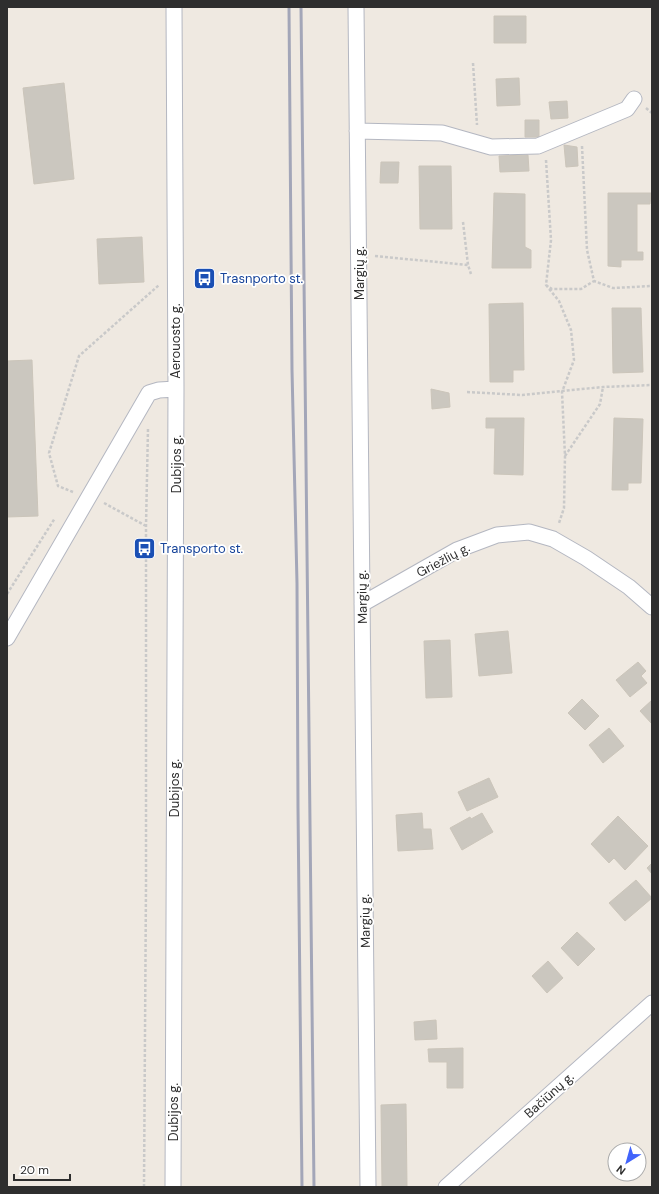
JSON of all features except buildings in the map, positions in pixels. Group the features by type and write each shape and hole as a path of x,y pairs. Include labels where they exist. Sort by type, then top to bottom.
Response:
{"street":[{"name":"Aerouosto g.","path":"7,638 149,394 160,390 176,390 174,272 174,7"},
{"name":"Margių g.","path":"356,7 368,1187"},
{"path":"358,131 442,133 491,147 538,146 627,109 634,99"},
{"name":"Dubijos g.","path":"173,1187 176,390"},
{"name":"Griežlių g.","path":"362,604 457,550 497,534 529,532 553,538 586,558 629,586 652,607"},
{"name":"Bačiūnų g.","path":"446,1187 652,1003"}],"path":[{"path":"473,62 478,144"},
{"path":"581,128 588,250 594,281"},
{"path":"544,144 551,240 546,285 560,301 571,330 574,360 562,392 565,456 564,508 553,538"},
{"path":"463,222 468,265 471,274"},
{"path":"359,254 468,265"},
{"path":"58,486 49,453 79,356 174,272"},
{"path":"546,285 552,289 581,289 594,281"},
{"path":"594,281 613,288 652,286"},
{"path":"467,392 522,395 603,387 652,385"},
{"path":"565,456 600,404 603,387"},
{"path":"144,1187 146,526 148,425"},
{"path":"90,496 146,526"},
{"path":"7,594 59,512"}],"railway":[{"path":"289,7 292,370 297,583 302,1187"},
{"path":"301,7 314,1187"}],"place":[{"name":"Trasnporto st.","path":"204,278"},
{"name":"Transporto st.","path":"145,548"}]}
